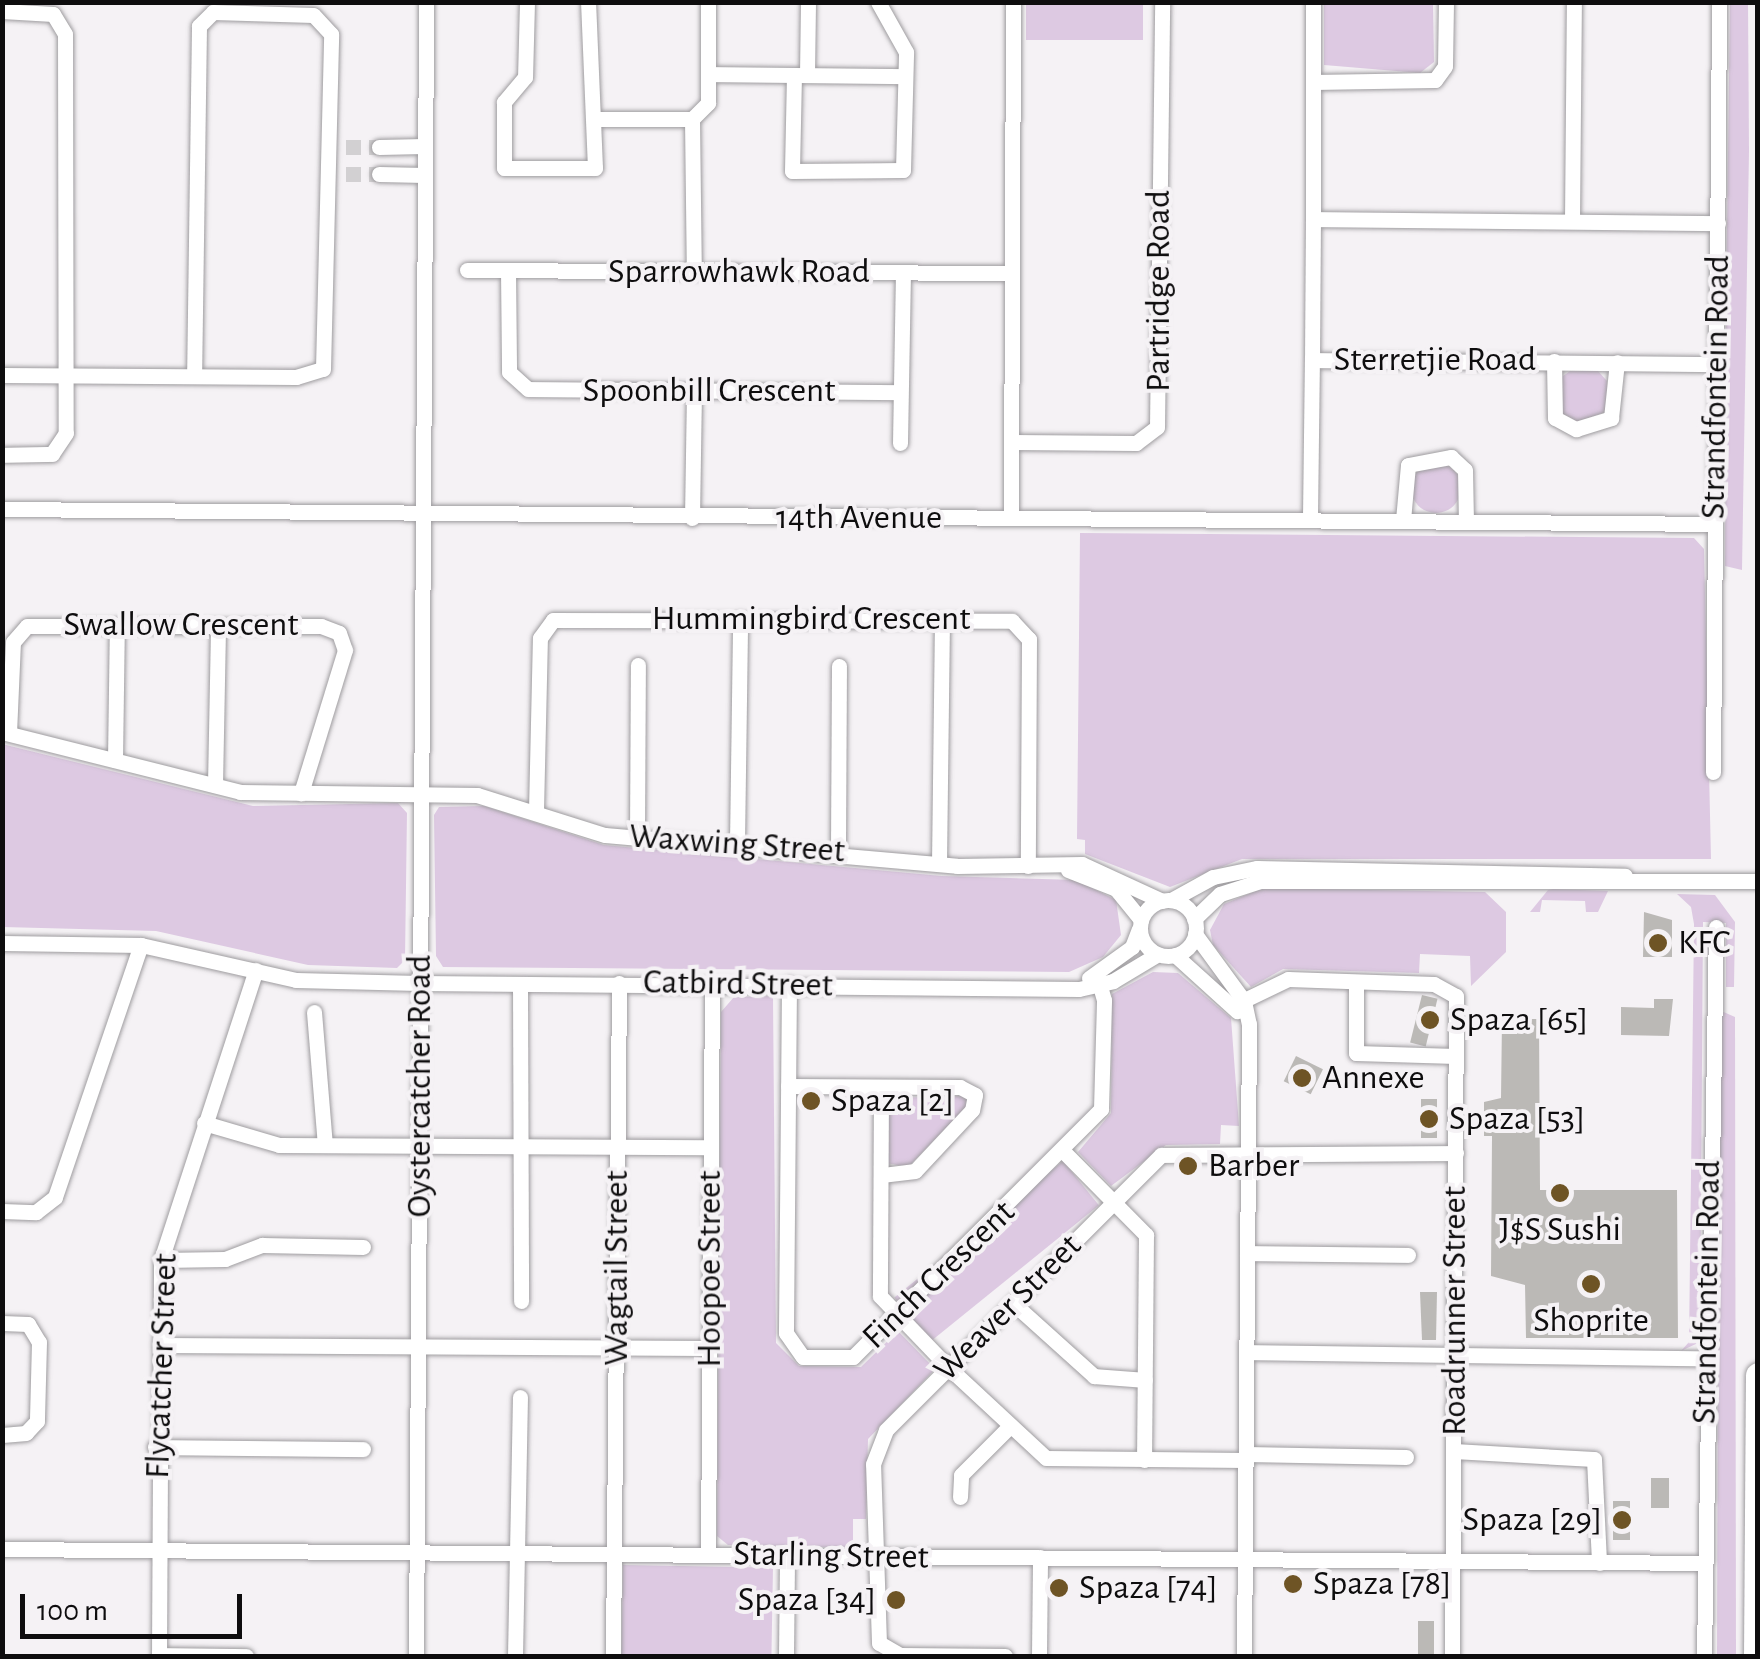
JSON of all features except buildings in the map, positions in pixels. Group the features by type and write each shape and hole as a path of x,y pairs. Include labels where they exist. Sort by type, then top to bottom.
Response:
{"main road":[{"name":"Strandfontein Road","path":"1756,1656 1758,1375"}],"street":[{"name":"Oystercatcher Road","path":"416,1656 426,2"},
{"path":"528,2 525,77 506,98 504,168 595,168 598,119 588,2"},
{"path":"694,272 692,120 708,104 708,2"},
{"path":"808,2 792,171 902,172 904,46 878,2"},
{"path":"1011,518 1014,2"},
{"name":"Partridge Road","path":"1012,442 1136,444 1157,427 1162,2"},
{"path":"1312,360 1314,2"},
{"path":"1313,82 1435,80 1445,66 1446,2"},
{"path":"1572,222 1574,2"},
{"name":"Strandfontein Road","path":"1713,772 1719,2"},
{"path":"2,11 53,14 65,34 62,447 2,455"},
{"path":"2,374 296,377 323,369 338,147 331,34 322,18 221,12 203,19 194,375"},
{"path":"709,74 905,76"},
{"path":"598,119 692,120"},
{"path":"379,147 424,146"},
{"path":"379,174 424,174"},
{"path":"1313,219 1718,224"},
{"name":"Sparrowhawk Road","path":"467,270 1012,273"},
{"name":"Spoonbill Crescent","path":"508,270 508,363 516,384 694,394 900,392"},
{"path":"900,443 902,273"},
{"name":"Sterretjie Road","path":"1310,518 1312,360 1715,364"},
{"path":"1554,361 1555,418 1576,429 1611,418 1617,362"},
{"path":"692,518 694,394"},
{"path":"1403,520 1408,464 1451,457 1464,465 1466,521"},
{"name":"14th Avenue","path":"2,509 1714,524"},
{"name":"Hummingbird Crescent","path":"536,811 546,625 562,618 1012,621 1028,634 1028,866"},
{"path":"738,843 740,619"},
{"path":"939,864 942,621"},
{"path":"114,760 117,625"},
{"name":"Swallow Crescent","path":"6,733 13,642 21,630 117,625 321,626 342,638 301,792"},
{"path":"215,785 218,626"},
{"path":"637,837 638,665"},
{"path":"838,851 839,666"},
{"name":"Waxwing Street","path":"6,733 215,785 301,792 477,795 592,832 838,851 939,864 1109,870 1166,900 1195,926 1239,1003"},
{"name":"Waxwing Street","path":"1060,868 1116,889 1166,955 1239,1003"},
{"name":"Catbird Street","path":"1098,980 1132,947 1140,924 1166,900 1213,878 1257,868 1575,870 1664,882"},
{"name":"Catbird Street","path":"3,944 141,944 314,982 1057,989 1098,980 1166,955 1220,894 1260,881 1664,882"},
{"path":"1664,882 1758,881"},
{"name":"Strandfontein Road","path":"1704,1656 1705,1358 1716,927"},
{"path":"2,963 3,944"},
{"path":"2,1211 36,1212 55,1197 141,944"},
{"name":"Flycatcher Street","path":"159,1656 161,1552 155,1447 161,1260 256,970"},
{"name":"Finch Crescent","path":"789,984 789,1345 803,1357 852,1357 899,1316 1064,1152 1104,1100 1098,980"},
{"name":"Roadrunner Street","path":"1239,1003 1282,980 1451,990 1456,1056 1452,1656"},
{"path":"1356,982 1356,1053 1456,1056"},
{"name":"Wagtail Street","path":"613,1656 619,983"},
{"path":"520,984 520,1300"},
{"name":"Hoopoe Street","path":"708,1554 712,984"},
{"path":"1239,1003 1248,1032 1244,1656"},
{"path":"314,1012 325,1145"},
{"path":"788,1086 960,1087 977,1102 915,1171 881,1175"},
{"path":"881,1088 879,1290 949,1368 1046,1458 1406,1457"},
{"path":"204,1123 278,1145 711,1147"},
{"path":"1064,1152 1146,1236 1144,1460"},
{"name":"Weaver Street","path":"1005,1656 883,1648 877,1558 877,1443 1162,1155 1456,1153"},
{"path":"161,1260 225,1259 262,1245 363,1247"},
{"path":"1247,1252 1408,1255"},
{"path":"1014,1304 1094,1376 1145,1380"},
{"path":"2,1323 28,1324 39,1342 37,1421 26,1434 2,1435"},
{"path":"160,1345 710,1348"},
{"path":"1247,1352 1705,1358"},
{"path":"515,1656 520,1397"},
{"path":"960,1496 961,1475 1009,1427"},
{"path":"155,1447 364,1449"},
{"path":"1454,1452 1594,1459 1600,1563"},
{"name":"Starling Street","path":"2,1550 1703,1562"},
{"path":"786,1555 786,1656"},
{"path":"1039,1656 1040,1557"},
{"path":"159,1656 246,1656"}],"shaded area":[{"path":"1026,3 1143,3 1143,40 1026,40"},
{"path":"1324,3 1433,3 1434,62 1420,73 1324,65"},
{"path":"1730,3 1748,3 1742,570 1725,566 1726,307"},
{"path":"1570,371 1598,371 1607,381 1608,411 1578,422 1560,412 1559,379"},
{"path":"1436,463 1453,471 1461,488 1453,505 1436,513 1419,505 1411,488 1419,471"},
{"path":"1080,533 1694,538 1704,549 1711,859 1242,859 1170,887 1085,854 1085,840 1077,839"},
{"path":"2,744 253,806 398,803 407,813 405,960 397,968 308,965 156,931 3,927"},
{"path":"484,806 604,845 942,876 1076,880 1116,900 1121,935 1103,957 1069,972 443,967 436,956 434,815 439,807"},
{"path":"1263,888 1485,892 1506,912 1506,952 1471,986 1470,956 1420,954 1419,973 1283,969 1251,987 1213,945 1210,930 1224,904"},
{"path":"1548,890 1608,891 1598,912 1586,912 1585,901 1542,900 1540,912 1530,912"},
{"path":"1677,894 1715,895 1735,922 1734,987 1726,987 1726,923 1703,922 1700,1342 1681,1351 1689,1342 1694,924 1691,907"},
{"path":"1153,972 1178,973 1231,1018 1239,1126 1221,1125 1220,1144 1166,1145 1111,1186 1078,1152 1111,1113 1112,994"},
{"path":"773,996 776,1343 799,1366 861,1367 898,1331 935,1369 868,1439 866,1519 853,1519 853,1548 728,1545 717,1536 721,1012 734,997"},
{"path":"1719,1010 1735,1017 1736,1656 1717,1656"},
{"path":"965,1096 969,1104 908,1167 886,1163 890,1098"},
{"path":"1063,1161 1099,1205 930,1342 894,1298"},
{"path":"623,1565 773,1568 771,1656 621,1656"}],"tunnel":[{"path":"346,147 379,147"},
{"path":"346,174 379,174"}],"place":[{"name":"KFC","path":"1658,943"},
{"name":"Spaza [65]","path":"1430,1020"},
{"name":"Annexe","path":"1302,1078"},
{"name":"Spaza [2]","path":"811,1101"},
{"name":"Spaza [53]","path":"1429,1119"},
{"name":"Barber","path":"1188,1166"},
{"name":"J$S Sushi","path":"1560,1193"},
{"name":"Shoprite","path":"1591,1284"},
{"name":"Spaza [29]","path":"1622,1520"},
{"name":"Spaza [78]","path":"1293,1584"},
{"name":"Spaza [74]","path":"1059,1588"},
{"name":"Spaza [34]","path":"896,1600"}]}
